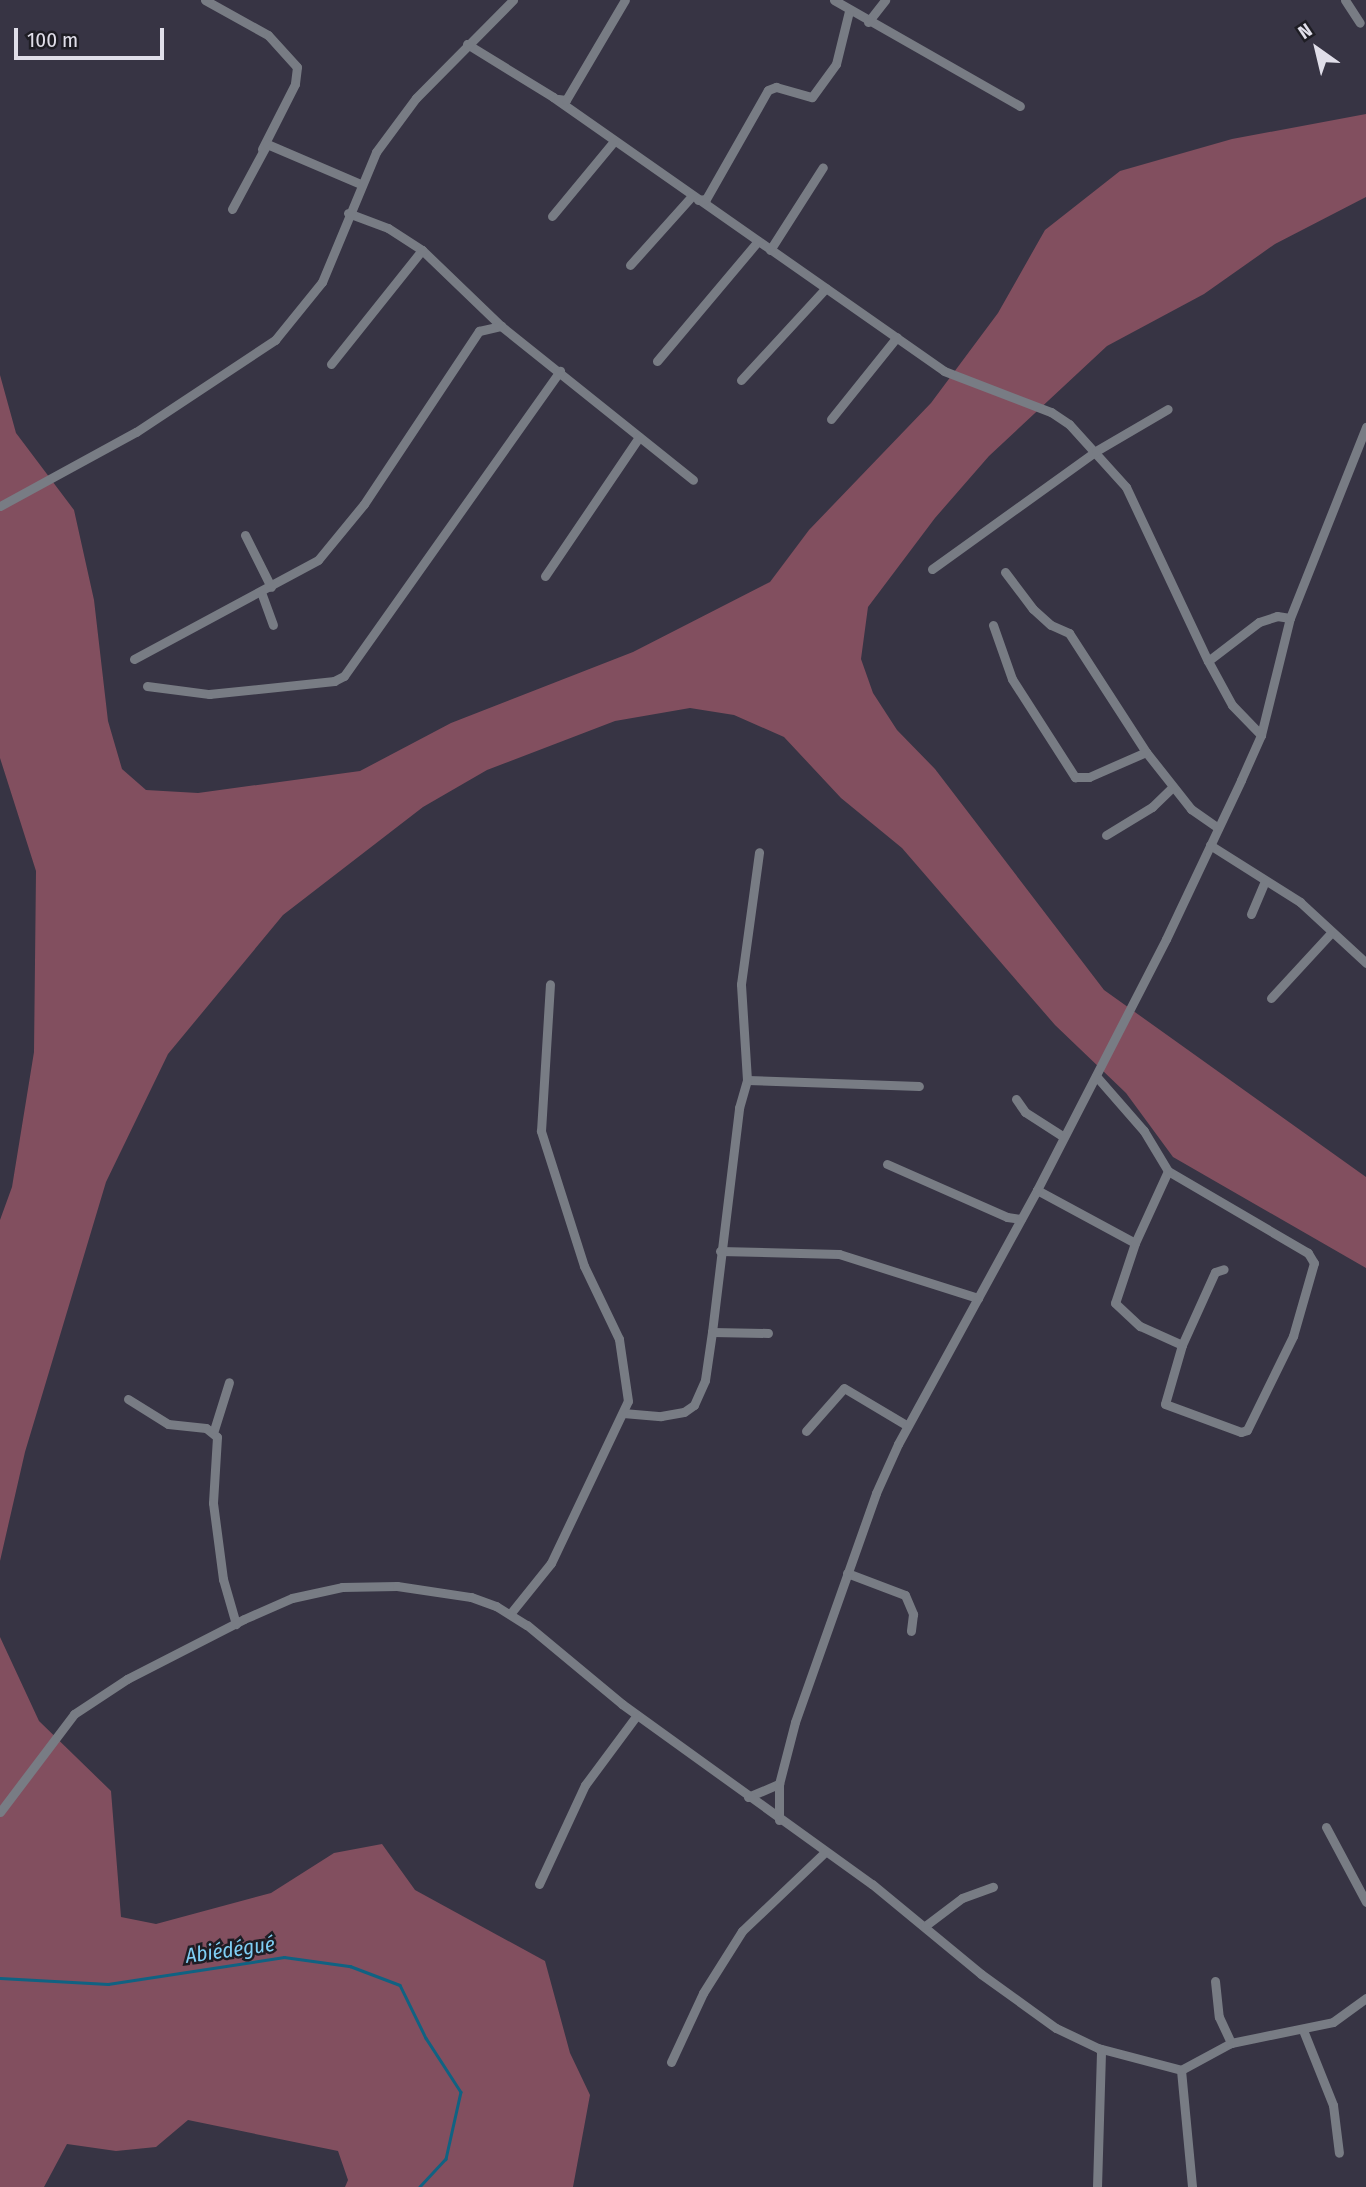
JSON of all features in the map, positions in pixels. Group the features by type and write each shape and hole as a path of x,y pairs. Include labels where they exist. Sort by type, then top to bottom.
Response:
{"street":[{"path":"205,0 268,36 297,67 295,84 232,209"},
{"path":"0,506 136,432 275,340 322,282 348,213 376,152 416,98 513,0"},
{"path":"553,97 566,100 625,0"},
{"path":"834,0 868,22 1020,106"},
{"path":"868,22 885,0"},
{"path":"1345,0 1360,23"},
{"path":"695,198 706,199 768,90 776,87 812,97 836,64 849,11"},
{"path":"467,44 553,97 944,371 1051,412 1096,451 1126,487 1208,661 1232,705 1261,735"},
{"path":"552,216 614,141"},
{"path":"262,149 274,144 361,184"},
{"path":"770,250 823,167"},
{"path":"630,265 695,198"},
{"path":"348,213 388,228 422,250 500,326 560,371 692,480"},
{"path":"657,361 758,241"},
{"path":"331,364 422,250"},
{"path":"741,380 826,288"},
{"path":"134,659 318,560 364,504 479,331 500,326"},
{"path":"831,419 897,337"},
{"path":"148,686 209,694 334,681 344,676 560,371"},
{"path":"932,569 1096,451 1168,409"},
{"path":"779,1820 779,1784 795,1722 847,1573 908,1426 1065,1137 1210,845 1261,735 1290,618 1366,427"},
{"path":"545,576 639,437"},
{"path":"245,536 266,590 273,625"},
{"path":"1006,572 1033,609 1051,625 1069,633 1146,752 1201,818 1218,828"},
{"path":"1208,661 1259,622 1277,615 1290,618"},
{"path":"993,625 1012,679 1075,777 1089,777 1146,752"},
{"path":"1106,835 1152,807 1173,787"},
{"path":"1210,845 1300,902 1330,934 1366,963"},
{"path":"623,1413 661,1416 684,1412 694,1405 705,1380 720,1251 747,1080 741,984 759,852"},
{"path":"1251,914 1265,881"},
{"path":"1271,998 1330,934"},
{"path":"510,1614 551,1563 568,1519 628,1401 619,1339 584,1266 541,1131 550,984"},
{"path":"1096,1076 1144,1131 1168,1171 1308,1253 1314,1263 1293,1336 1247,1430 1231,1429 1165,1404 1182,1345 1215,1272 1224,1269"},
{"path":"747,1080 919,1086"},
{"path":"1016,1099 1025,1112 1065,1137"},
{"path":"887,1164 1007,1217 1021,1219"},
{"path":"1168,1171 1144,1232 1135,1243 1115,1303 1140,1326 1182,1345"},
{"path":"1037,1189 1135,1243"},
{"path":"720,1251 839,1254 978,1298"},
{"path":"712,1332 768,1333"},
{"path":"229,1382 214,1430 219,1445 213,1503 223,1579 236,1623"},
{"path":"806,1431 844,1388 908,1426"},
{"path":"128,1399 168,1424 214,1430"},
{"path":"847,1573 905,1595 913,1614 911,1631"},
{"path":"0,1812 74,1714 127,1679 236,1623 292,1598 342,1587 397,1586 471,1597 510,1614 637,1715 925,1926 1013,1999 1056,2028 1101,2049 1181,2070 1231,2043 1303,2030 1345,2017 1366,1998"},
{"path":"539,1884 585,1785 637,1715"},
{"path":"748,1797 779,1784"},
{"path":"1326,1827 1366,1902"},
{"path":"671,2062 704,1993 742,1931 825,1852"},
{"path":"925,1926 962,1898 993,1887"},
{"path":"1215,1981 1219,2017 1231,2043"},
{"path":"1303,2030 1333,2105 1339,2153"},
{"path":"1097,2187 1101,2049"},
{"path":"1181,2070 1192,2187"}],"shaded area":[{"path":"1366,114 1366,197 1275,244 1204,294 1107,346 989,456 935,518 868,607 861,659 873,693 897,730 935,769 1104,990 1366,1177 1366,1268 1173,1157 1126,1093 1055,1025 902,848 841,798 784,737 734,715 690,708 615,721 487,770 423,807 283,915 168,1054 106,1182 25,1452 0,1561 0,1220 12,1187 34,1052 36,871 0,758 0,375 16,433 74,510 94,600 108,721 122,769 146,790 198,793 360,771 451,723 633,652 770,582 809,530 931,403 998,313 1045,230 1120,171 1232,139"},
{"path":"0,1637 39,1721 111,1791 121,1917 156,1924 271,1893 334,1853 382,1844 415,1890 545,1961 570,2053 590,2095 573,2187 345,2187 348,2180 338,2151 188,2120 156,2147 116,2151 67,2144 44,2187 0,2187"}],"waterway":[{"name":"Abiédégué","path":"0,1978 108,1984 284,1957 350,1966 400,1985 426,2038 461,2092 446,2159 420,2187"}]}
